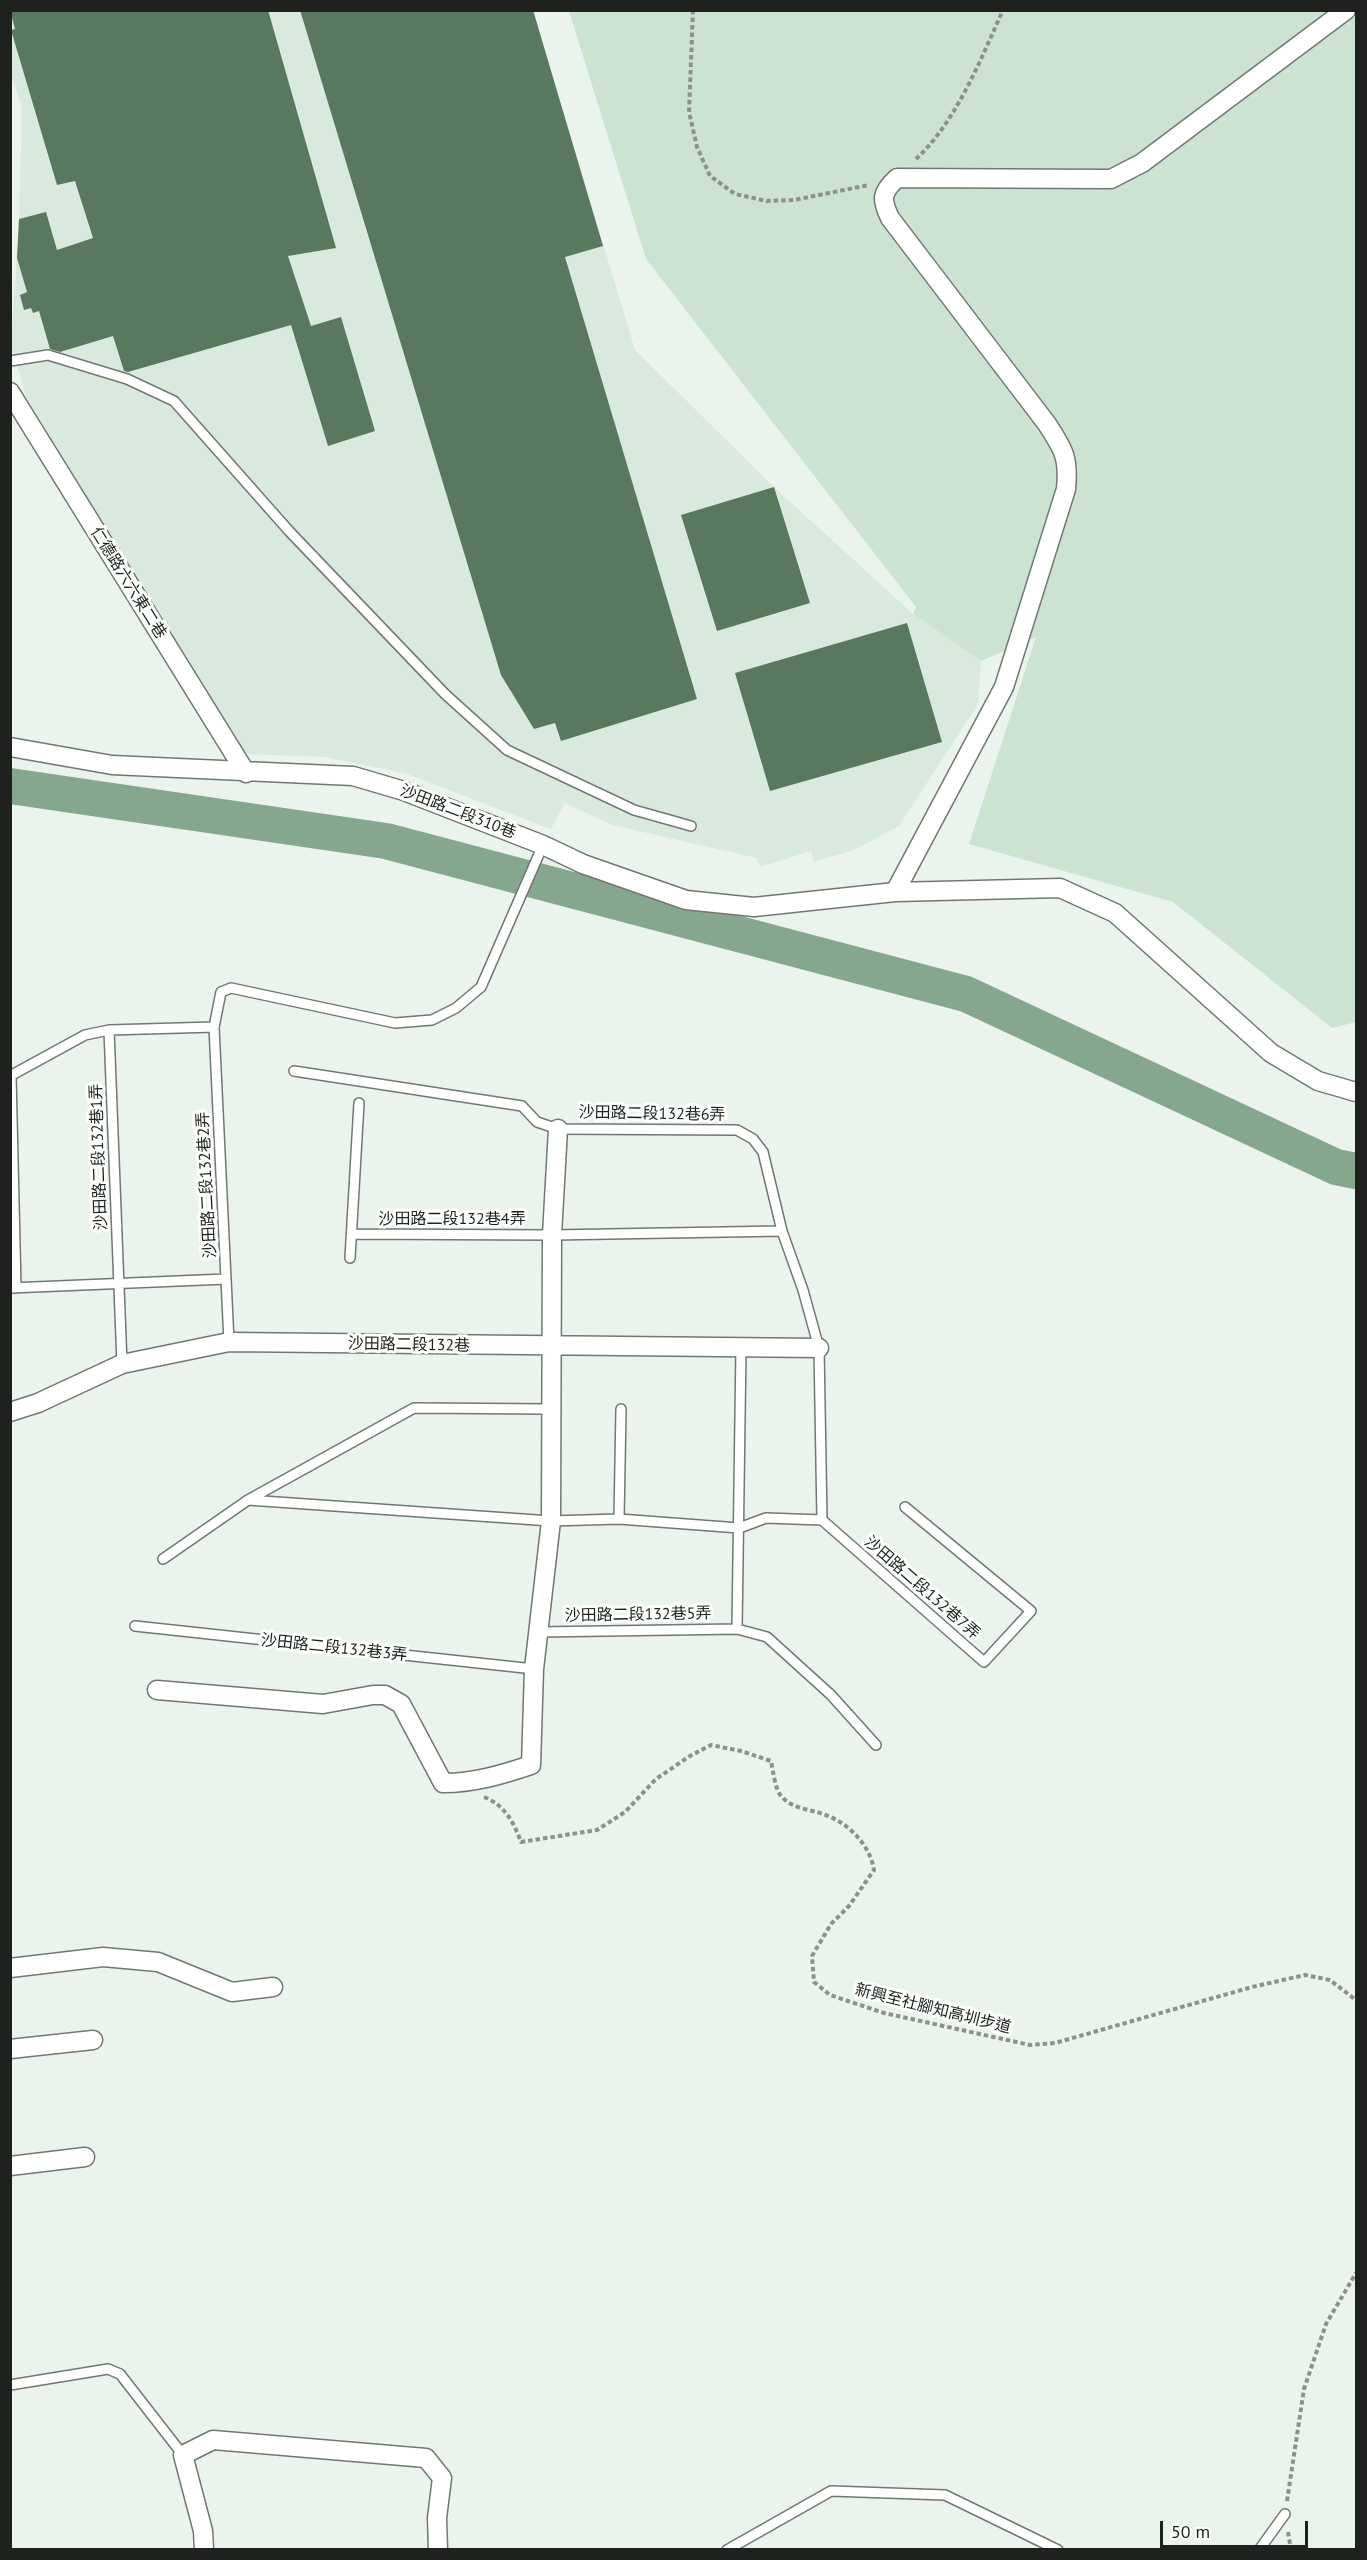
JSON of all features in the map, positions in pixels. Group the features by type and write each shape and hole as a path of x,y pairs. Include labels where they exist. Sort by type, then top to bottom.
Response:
{"street":[{"path":"895,892 1004,687 1066,489 1068,466 1065,451 1047,424 890,218 882,201 884,190 897,178 1111,179 1142,164 1346,10"},
{"name":"仁德路六六東二巷","path":"10,392 246,773"},
{"name":"沙田路二段310巷","path":"10,747 112,765 246,773 353,776 404,791 543,844 583,864 686,900 754,907 895,892 1060,888 1115,914 1271,1053 1318,1081 1356,1092"},
{"path":"157,1690 323,1704 385,1695 400,1704 443,1783 464,1783 494,1778 531,1766 534,1670 551,1521 552,1235 558,1129"},
{"name":"沙田路二段132巷","path":"10,1412 38,1403 122,1364 229,1342 819,1348"},
{"path":"10,1968 103,1957 158,1962 232,1992 273,1987"},
{"path":"10,2049 93,2040"},
{"path":"10,2166 85,2157"},
{"path":"204,2550 203,2531 183,2455 213,2440 426,2458 442,2478 437,2518 438,2550"}],"lane":[{"path":"10,361 48,355 127,379 174,401 297,540 445,694 507,750 634,810 691,826"},
{"name":"沙田路二段132巷2弄","path":"229,1342 214,1027 221,993 231,988 395,1023 432,1020 456,1008 481,987 508,930 543,844"},
{"path":"214,1027 109,1030 85,1035 11,1076 13,1288 226,1279"},
{"name":"沙田路二段132巷1弄","path":"109,1030 122,1364"},
{"path":"294,1071 522,1106 537,1122 558,1129"},
{"path":"350,1258 359,1104"},
{"name":"沙田路二段132巷6弄","path":"558,1129 737,1130 753,1139 763,1152 782,1231 803,1290 819,1348"},
{"path":"552,1235 782,1231"},
{"name":"沙田路二段132巷4弄","path":"352,1234 552,1235"},
{"path":"737,1629 741,1347"},
{"path":"248,1500 551,1521 619,1519 739,1528 766,1518 822,1520 819,1348"},
{"path":"163,1559 248,1500 414,1408 550,1409"},
{"path":"619,1519 621,1409"},
{"name":"沙田路二段132巷7弄","path":"822,1520 984,1662 1031,1611 905,1508"},
{"name":"沙田路二段132巷3弄","path":"135,1626 534,1670"},
{"name":"沙田路二段132巷5弄","path":"539,1632 737,1629 767,1637 831,1695 876,1745"},
{"path":"10,2385 108,2369 120,2374 183,2455"},
{"path":"727,2550 831,2491 945,2495 1058,2550"},
{"path":"1259,2550 1285,2514"}],"path":[{"path":"693,10 689,112 697,147 710,176 735,194 767,201 794,200 897,178 934,142 981,61 1003,10"},
{"name":"新興至社腳知高圳步道","path":"473,1793 493,1800 513,1820 521,1842 597,1830 625,1812 656,1779 711,1745 741,1751 771,1761 780,1796 798,1808 825,1814 852,1832 871,1853 874,1870 849,1905 831,1924 812,1956 814,1982 831,1995 884,2013 1030,2045 1055,2043 1252,1986 1305,1975 1330,1980 1356,2000"},
{"path":"1291,2550 1285,2514 1304,2389 1326,2324 1356,2273"}],"shaded area":[{"path":"11,11 533,11 635,350 774,487 913,614 981,661 978,704 899,826 854,850 814,862 811,851 760,867 757,858 612,825 565,803 551,829 407,774 325,757 243,754 27,398 11,346 19,219 22,108 11,73"},
{"path":"569,11 1356,11 1356,1022 1332,1028 1173,902 969,844 1036,637 981,661 913,614 916,607 646,259"}],"building":[{"path":"10,10 268,10 336,248 288,256 311,326 341,317 375,431 328,446 291,325 128,372 124,371 113,336 60,352 50,349 39,311 33,313 31,308 24,310 20,295 27,292 17,258 19,219 46,212 57,250 93,238 75,181 57,185 11,30 15,29"},
{"path":"300,10 533,10 603,246 565,257 697,699 561,741 555,723 534,729 501,675"},
{"path":"774,487 810,603 717,631 681,515"},
{"path":"907,623 942,742 770,791 735,673"}],"waterway":[{"path":"10,786 386,841 966,994 1336,1167 1356,1171"}]}
